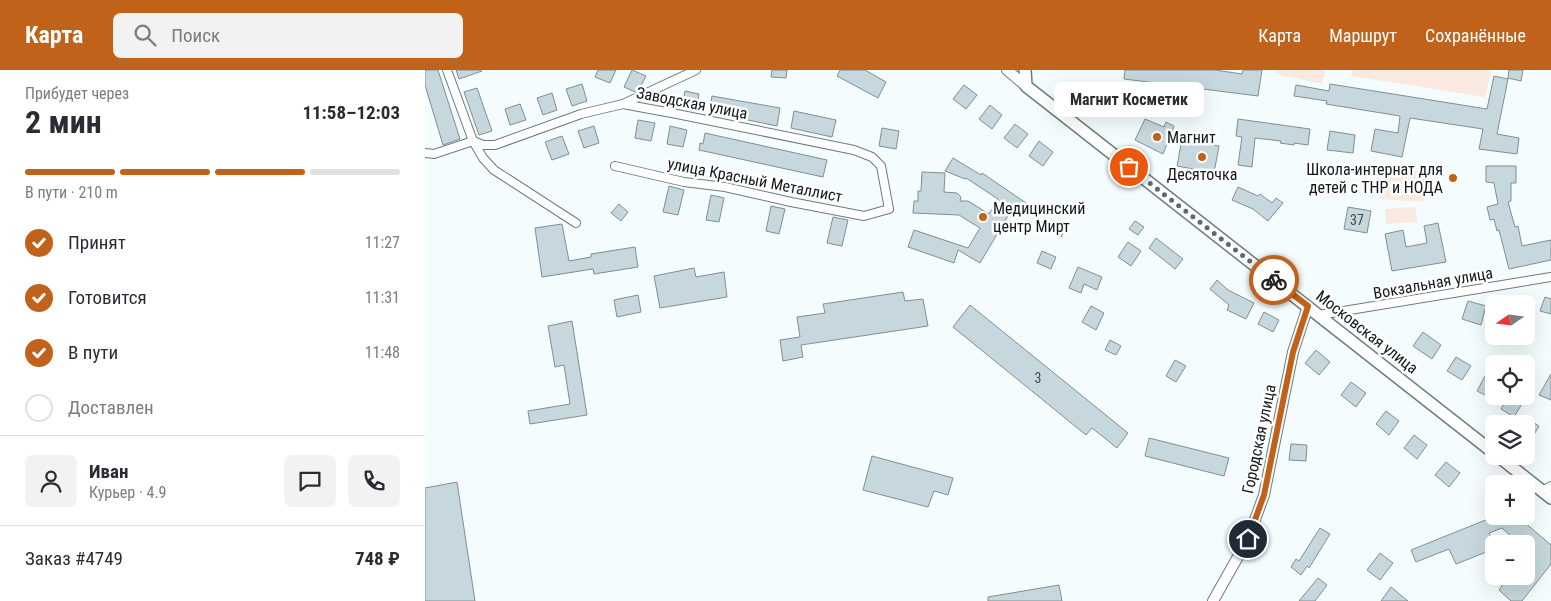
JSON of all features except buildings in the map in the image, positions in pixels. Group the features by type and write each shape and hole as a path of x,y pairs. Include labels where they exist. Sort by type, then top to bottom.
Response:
{"main road":[{"path":"1025,70 1026,86"},
{"name":"Московская улица","path":"1026,86 1485,446"},
{"path":"1510,465 1548,492"}],"street":[{"path":"447,70 473,141 483,158 494,170 576,223"},
{"path":"623,104 696,70"},
{"name":"Московская улица","path":"1007,70 1026,86"},
{"name":"Заводская улица","path":"425,153 434,154 473,141 483,146 495,145 581,114 623,104 845,148 872,156 881,166 889,209"},
{"name":"улица Красный Металлист","path":"615,166 684,182 725,187 864,216 889,209"},
{"name":"Вокзальная улица","path":"1319,315 1551,277"},
{"name":"Городская улица","path":"1213,601 1248,539 1264,495 1293,352 1308,306"}],"shaded area":[{"path":"1277,70 1325,70 1322,84 1276,74"},
{"path":"1352,70 1491,71 1485,97 1351,76"},
{"path":"1382,168 1425,171 1424,202 1380,199"},
{"path":"1416,207 1417,222 1386,224 1385,209"}],"way so far":[{"path":"1129,167 1274,280"}],"place":[{"name":"Магнит","path":"1157,137"},
{"name":"Десяточка","path":"1202,157"},
{"name":"Магнит Косметик","path":"1129,167"},
{"name":"Школа-интернат для детей с ТНР и НОДА","path":"1453,178"},
{"name":"Медицинский центр Мирт","path":"983,217"}],"route":[{"path":"1248,539 1264,495 1293,352 1308,306 1274,280"}]}
